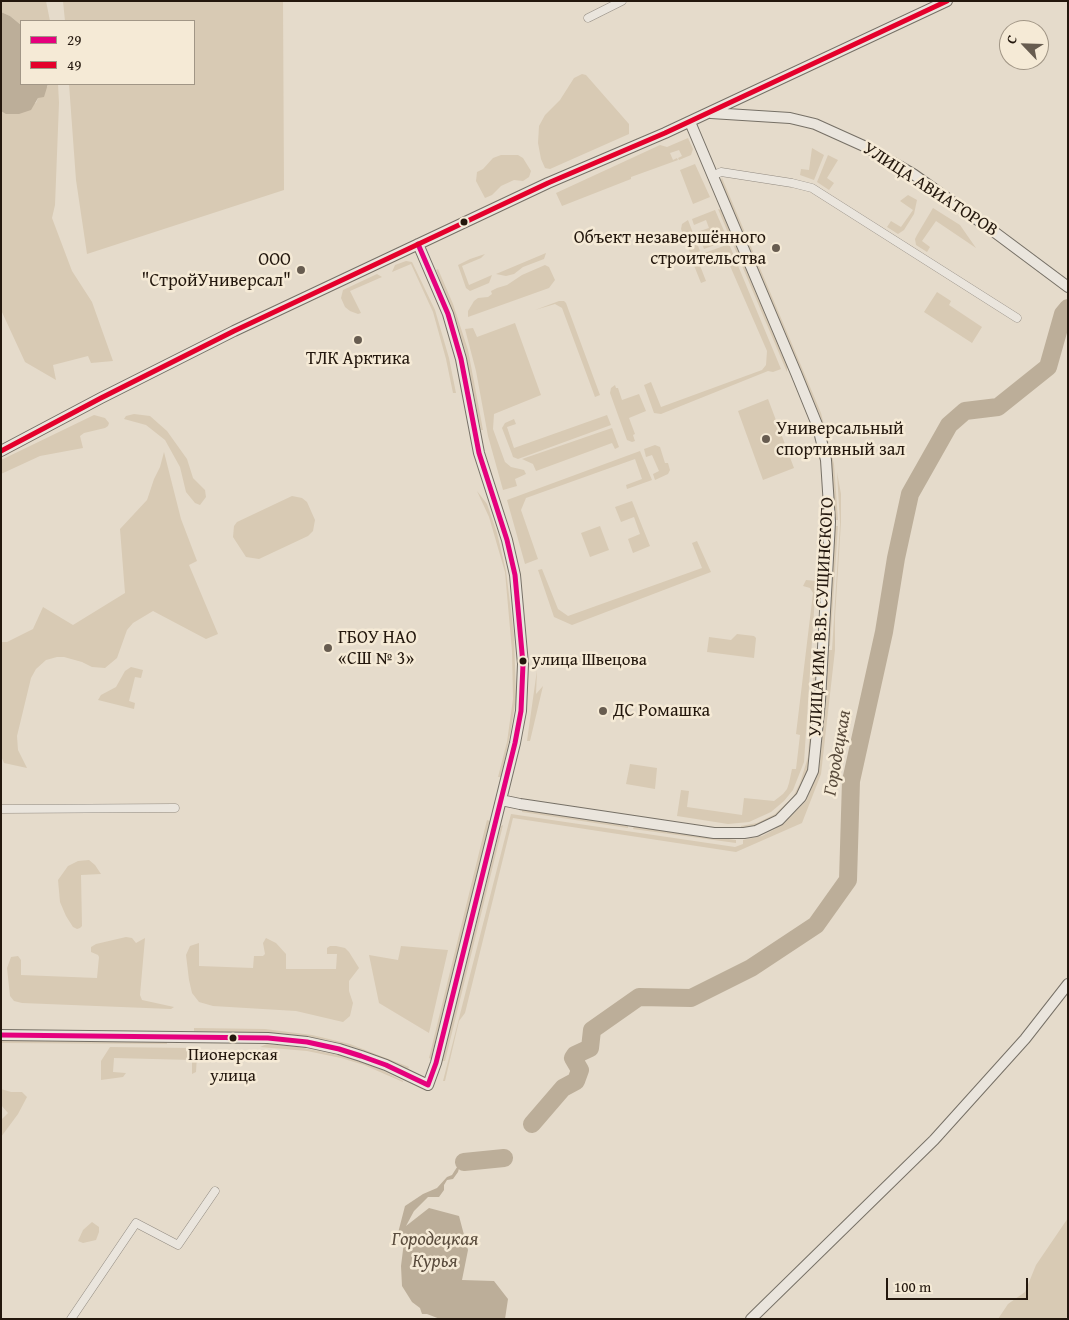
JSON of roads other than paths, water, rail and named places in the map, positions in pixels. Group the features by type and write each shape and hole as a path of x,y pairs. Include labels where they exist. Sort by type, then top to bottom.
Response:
{"street":[{"path":"588,18 622,1"},
{"path":"710,113 947,1"},
{"name":"УЛИЦА АВИАТОРОВ","path":"1,451 222,337 548,183 710,113 790,118 815,124 851,139 913,174 1068,287"},
{"name":"УЛИЦА ИМ. В.В. СУЩИНСКОГО","path":"501,800 700,831 744,833 761,829 779,820 801,798 813,771 816,754 830,522 827,466 822,438 770,308 690,122"},
{"path":"712,176 721,172 792,182 812,188 1017,318"},
{"path":"1,1035 268,1038 307,1042 360,1056 428,1085 436,1063 515,743 521,711 522,689 521,637 515,575 507,540 479,453 461,359 448,314 418,244"},
{"path":"1,809 176,808"},
{"path":"751,1319 934,1140 1024,1039 1068,984"},
{"path":"71,1319 136,1223 178,1245 215,1191"}],"water":[{"path":"1,12 20,24 20,85 48,85 44,97 38,98 31,110 19,114 6,114 1,111"},
{"name":"Городецкая Курья","path":"464,1162 460,1165 453,1179 447,1180 444,1190 439,1197 428,1197 414,1211 406,1226 429,1208 459,1216 468,1250 462,1280 494,1281 508,1299 505,1319 440,1319 422,1314 420,1308 412,1302 402,1286 401,1266 404,1242 398,1233 405,1206 423,1194 437,1188 447,1177 452,1175 459,1164"}],"waterway":[{"name":"Городецкая","path":"532,1124 563,1088 576,1081 580,1070 573,1058 575,1055 590,1048 592,1030 639,997 691,998 751,968 816,925 848,880 851,781 884,632 896,558 910,494 949,425 965,411 998,407 1048,367 1063,314 1068,308"},
{"name":"Городецкая","path":"464,1162 504,1158"}],"place":[{"name":"Объект незавершённого строительства","path":"776,248"},
{"name":"ООО \"СтройУниверсал\"","path":"301,270"},
{"name":"ТЛК Арктика","path":"358,340"},
{"name":"Универсальный спортивный зал","path":"766,439"},
{"name":"ГБОУ НАО «СШ № 3»","path":"328,648"},
{"name":"улица Швецова","path":"523,661"},
{"name":"ДС Ромашка","path":"603,711"},
{"name":"Пионерская улица","path":"233,1038"}]}
